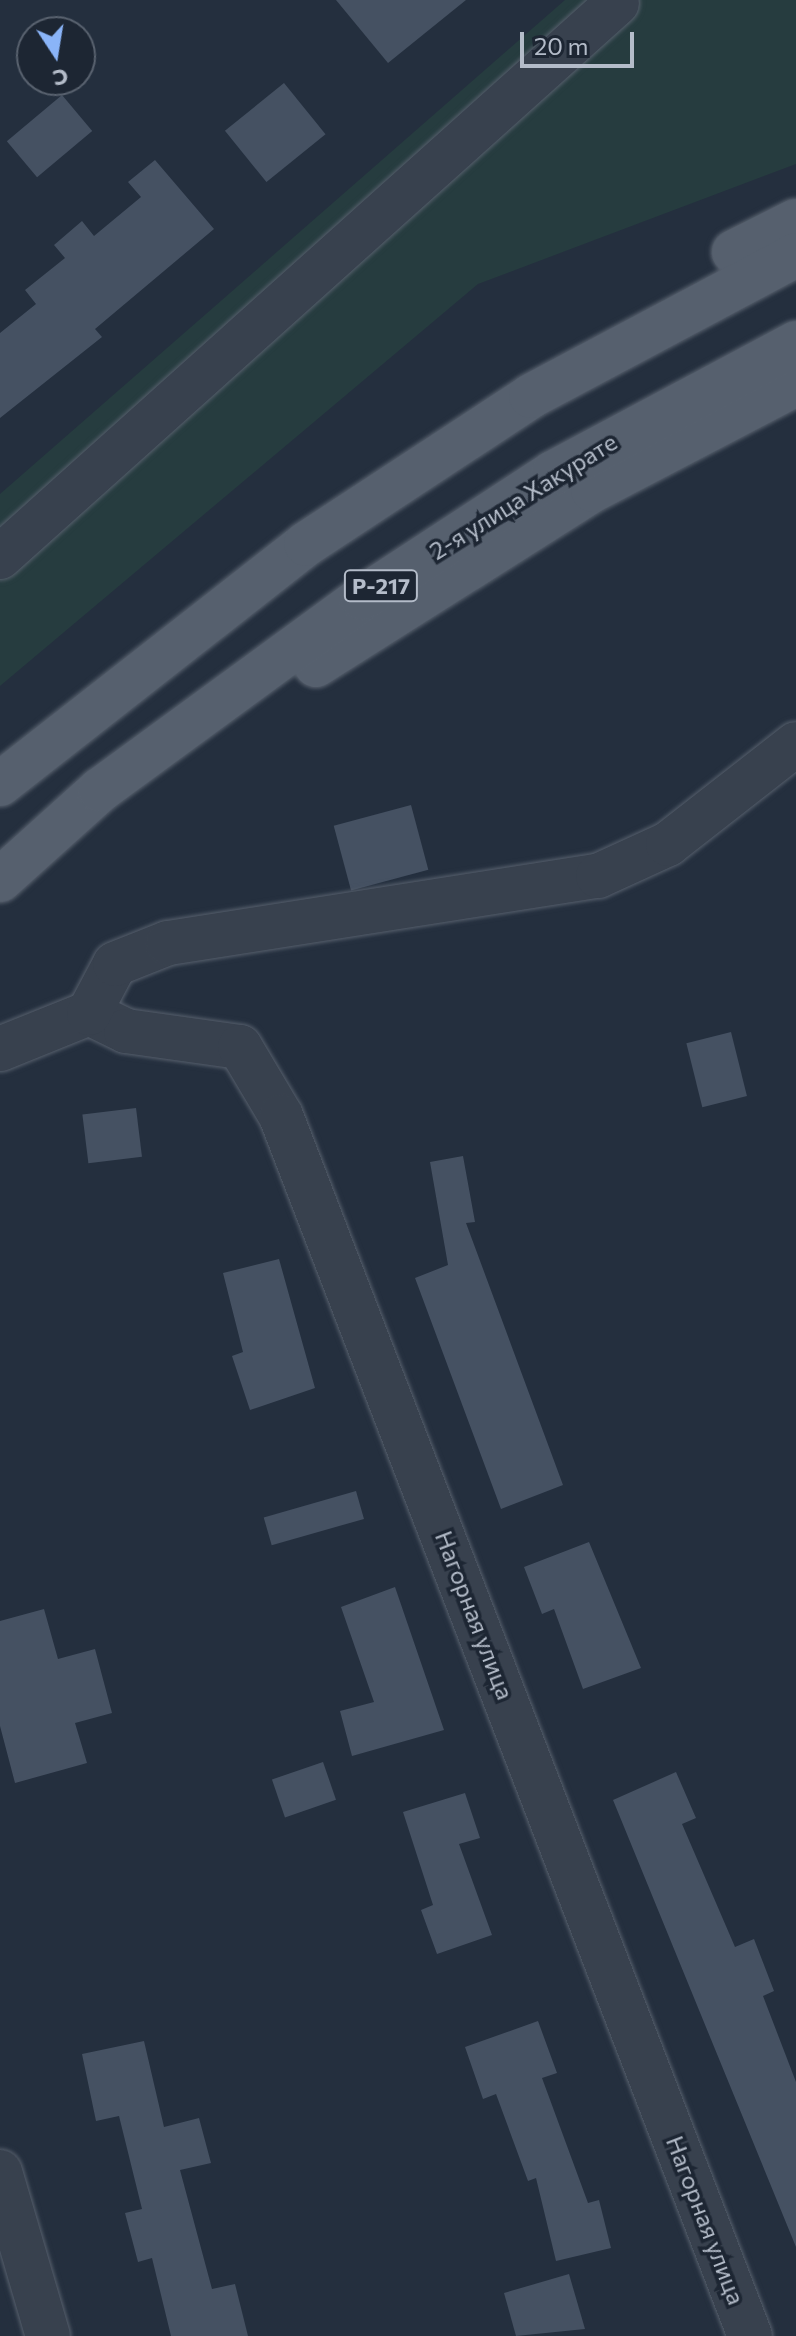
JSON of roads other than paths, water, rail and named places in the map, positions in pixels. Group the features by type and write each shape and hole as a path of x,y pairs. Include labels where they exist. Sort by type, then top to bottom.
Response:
{"main road":[{"path":"0,784 306,544 531,396 728,255 796,221"},
{"path":"531,396 796,255"},
{"name":"2-я улица Хакурате","path":"0,880 100,790 362,598 553,473 796,343"},
{"path":"0,880 233,717 580,498 796,384"}],"street":[{"path":"0,557 617,3"},
{"path":"0,1049 89,1013 115,964 168,943 598,876 668,844 796,744"},
{"name":"Нагорная улица","path":"89,1013 126,1031 240,1047 281,1116 750,2336"},
{"path":"0,2172 48,2336"}]}
